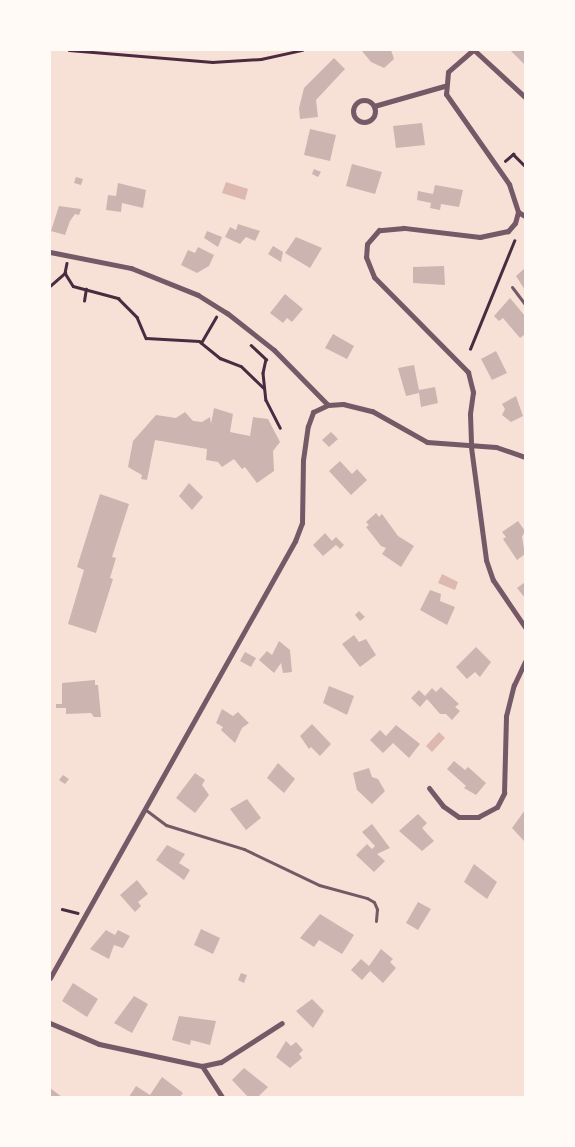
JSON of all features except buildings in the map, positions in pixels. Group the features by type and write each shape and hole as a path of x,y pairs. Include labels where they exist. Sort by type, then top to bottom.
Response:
{"street":[{"path":"525,98 474,50 448,72 444,86 446,94 509,184 518,212 515,223 499,234 480,237 391,228 380,230 368,244 366,257 374,277 468,372 473,392 470,414 471,448 489,569 525,627"},
{"path":"374,106 444,86"},
{"path":"358,100 369,100 374,106 373,117 367,122 354,117 352,110 358,100"},
{"path":"518,212 525,216"},
{"path":"50,252 69,254 148,274 198,295 227,313 274,350 328,405"},
{"path":"50,978 146,810 295,541 302,523 303,460 308,426 313,412 328,405 343,404 372,411 427,442 471,448 496,447 525,457"},
{"path":"429,788 443,806 459,817 478,817 497,807 504,793 506,716 514,685 525,661"},
{"path":"50,1022 99,1044 202,1066 221,1062 282,1023"},
{"path":"202,1066 222,1097"}],"lane":[{"path":"512,287 525,304"},
{"path":"146,810 166,825 244,848 319,885 367,898 374,902 377,909 376,921"}],"path":[{"path":"70,50 212,62 261,58 302,50"},
{"path":"505,160 513,154 525,166"},
{"path":"470,349 514,240"},
{"path":"50,286 65,273 69,254"},
{"path":"65,273 73,286 118,298 137,317 146,338 166,337 200,343 220,358 241,366 264,388 280,428"},
{"path":"84,301 86,289"},
{"path":"200,343 218,318 208,312"},
{"path":"249,343 266,359"},
{"path":"264,388 266,359 274,350"},
{"path":"62,909 84,917"}],"shaded area":[{"path":"226,182 248,189 245,200 222,193"},
{"path":"442,574 458,582 455,590 438,583"},
{"path":"439,732 445,738 432,752 426,746"}]}
